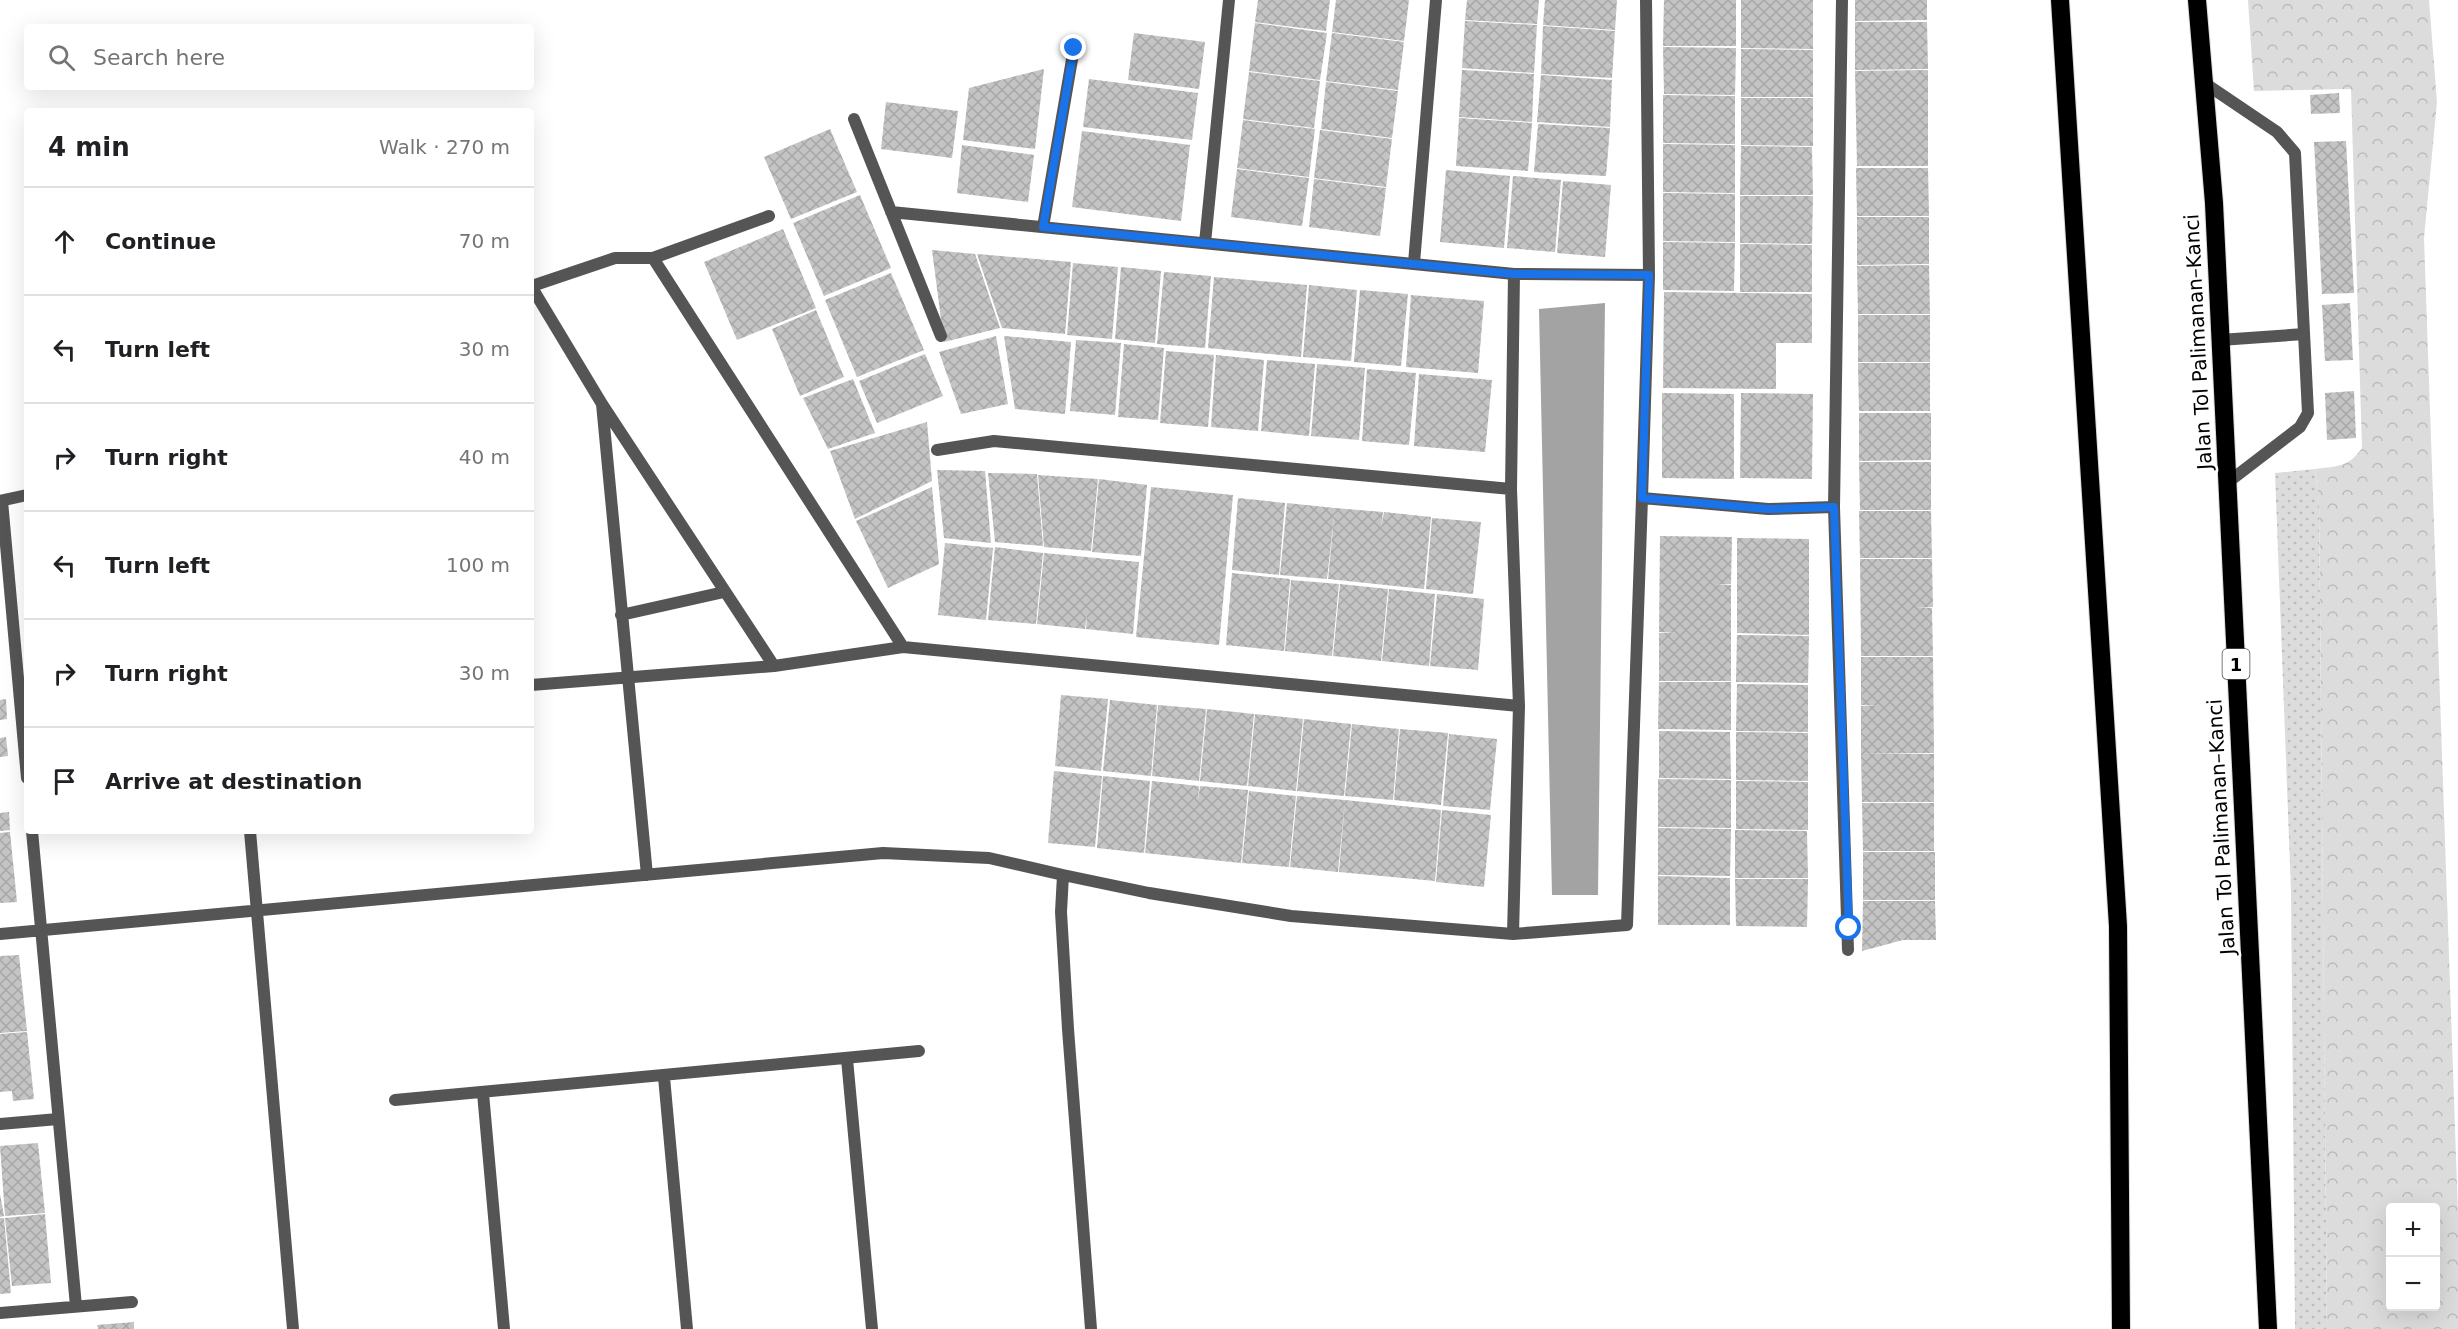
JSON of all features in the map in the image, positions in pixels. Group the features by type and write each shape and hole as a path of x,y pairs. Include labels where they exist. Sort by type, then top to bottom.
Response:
{"highway":[{"path":"2060,0 2118,926 2121,1329"},
{"name":"Jalan Tol Palimanan–Kanci","path":"2197,0 2214,203 2268,1329"}],"street":[{"path":"1205,243 1229,0"},
{"path":"1414,263 1436,0"},
{"path":"0,934 884,853 989,858 1149,893 1291,916 1513,934 1627,925 1649,275 1646,0"},
{"path":"1842,0 1834,507 1848,950"},
{"path":"1043,227 1074,48"},
{"path":"2203,82 2277,132 2295,153 2308,413 2305,421 2227,483"},
{"path":"854,119 941,336"},
{"path":"891,212 1514,274 1649,275"},
{"path":"534,285 615,258 652,258 769,216"},
{"path":"652,258 903,647"},
{"path":"1513,934 1519,706 1511,489 1514,274"},
{"path":"534,289 602,404 774,666"},
{"path":"2220,340 2304,334"},
{"path":"602,404 647,875"},
{"path":"937,450 994,441 1511,489"},
{"path":"24,496 1,501 24,746"},
{"path":"1642,498 1768,509 1834,507"},
{"path":"621,615 724,592"},
{"path":"534,685 774,666 903,647 1519,706"},
{"path":"32,834 76,1306"},
{"path":"250,834 292,1329"},
{"path":"1063,875 1061,912 1067,1017 1091,1329"},
{"path":"395,1100 664,1077 919,1051"},
{"path":"847,1059 872,1329"},
{"path":"664,1077 687,1329"},
{"path":"483,1092 504,1329"},
{"path":"0,1124 58,1119"},
{"path":"0,1313 132,1302"}],"green space":[{"path":"2248,0 2429,0 2437,102 2424,238 2458,1214 2458,1329 2327,1329 2319,502 2315,469 2347,462 2362,448 2351,89 2254,91"},
{"path":"2315,469 2319,502 2327,1329 2295,1329 2291,891 2275,473"}],"shaded area":[{"path":"1605,303 1598,895 1552,895 1539,309"}],"building":[{"path":"1258,0 1330,0 1326,31 1255,22"},
{"path":"1336,0 1409,0 1404,41 1332,32"},
{"path":"1467,0 1539,0 1537,24 1465,20"},
{"path":"1545,0 1617,0 1615,30 1543,25"},
{"path":"1664,0 1736,0 1736,46 1663,46"},
{"path":"1741,0 1813,0 1813,49 1741,48"},
{"path":"1855,0 1927,0 1927,20 1855,21"},
{"path":"1465,21 1537,25 1534,73 1462,68"},
{"path":"1855,22 1927,22 1928,69 1855,70"},
{"path":"1255,23 1327,33 1320,80 1249,71"},
{"path":"1543,26 1615,31 1612,78 1541,74"},
{"path":"1134,33 1205,42 1199,89 1128,80"},
{"path":"1332,33 1404,42 1398,90 1326,81"},
{"path":"1663,47 1736,48 1735,95 1664,94"},
{"path":"1741,49 1813,50 1813,97 1741,97"},
{"path":"1044,69 1035,149 963,140 969,88"},
{"path":"1462,70 1534,74 1532,122 1459,117"},
{"path":"1928,70 1928,166 1857,166 1855,71"},
{"path":"1249,72 1320,81 1314,128 1243,119"},
{"path":"1541,75 1612,80 1610,127 1537,122"},
{"path":"1089,79 1198,93 1192,140 1083,127"},
{"path":"1326,82 1398,91 1392,138 1321,129"},
{"path":"2339,93 2340,113 2311,114 2310,95"},
{"path":"1663,95 1735,96 1735,144 1663,143"},
{"path":"1741,98 1813,98 1813,146 1741,145"},
{"path":"886,102 958,111 952,158 881,149"},
{"path":"1459,118 1532,123 1528,171 1456,166"},
{"path":"1243,120 1315,129 1309,177 1237,168"},
{"path":"1538,124 1610,128 1606,176 1534,172"},
{"path":"830,129 857,192 791,219 764,157"},
{"path":"1320,130 1392,139 1386,187 1314,178"},
{"path":"1082,131 1190,145 1181,221 1072,207"},
{"path":"2346,141 2354,293 2322,294 2314,142"},
{"path":"1663,144 1735,145 1735,193 1663,192"},
{"path":"962,145 1034,155 1028,202 957,193"},
{"path":"1741,146 1812,147 1813,195 1740,195"},
{"path":"1856,168 1928,168 1929,216 1857,216"},
{"path":"1237,169 1309,178 1302,226 1231,217"},
{"path":"1446,170 1510,176 1504,248 1440,242"},
{"path":"1513,176 1561,180 1555,252 1507,248"},
{"path":"1314,179 1386,188 1380,236 1309,227"},
{"path":"1563,181 1611,185 1605,257 1557,253"},
{"path":"1663,193 1735,194 1735,242 1663,241"},
{"path":"860,195 891,268 824,296 793,223"},
{"path":"1740,196 1813,196 1812,244 1740,243"},
{"path":"1857,217 1929,217 1929,264 1857,265"},
{"path":"783,229 816,308 737,340 704,262"},
{"path":"1663,242 1735,243 1734,291 1663,290"},
{"path":"1740,244 1812,245 1812,292 1740,292"},
{"path":"932,250 975,254 1000,328 944,342"},
{"path":"977,254 1071,262 1065,334 1002,328"},
{"path":"1073,263 1118,267 1112,339 1067,335"},
{"path":"1929,265 1930,314 1858,314 1857,266"},
{"path":"1121,267 1161,271 1155,343 1115,339"},
{"path":"1164,272 1211,276 1205,348 1157,344"},
{"path":"891,273 924,350 857,377 825,300"},
{"path":"1214,277 1307,285 1301,357 1208,348"},
{"path":"1309,285 1357,290 1351,361 1303,357"},
{"path":"1360,290 1408,294 1401,366 1354,362"},
{"path":"1664,292 1812,294 1812,343 1776,343 1776,389 1663,388"},
{"path":"1411,295 1484,301 1478,373 1406,367"},
{"path":"2350,303 2353,360 2325,361 2322,305"},
{"path":"816,310 844,377 800,396 772,329"},
{"path":"1858,315 1930,315 1930,362 1858,362"},
{"path":"996,336 1008,404 961,414 939,352"},
{"path":"1004,336 1071,342 1065,414 1015,409"},
{"path":"1076,340 1121,343 1115,415 1070,411"},
{"path":"1124,344 1164,348 1158,420 1118,417"},
{"path":"1166,351 1214,355 1208,427 1160,423"},
{"path":"925,354 943,396 877,423 859,381"},
{"path":"1216,355 1264,360 1258,431 1211,427"},
{"path":"1267,360 1315,364 1309,436 1261,431"},
{"path":"1858,363 1930,363 1930,411 1859,411"},
{"path":"1317,364 1365,368 1359,440 1311,436"},
{"path":"1367,369 1416,373 1409,445 1362,441"},
{"path":"1419,374 1492,380 1485,452 1414,446"},
{"path":"853,379 875,433 828,449 803,398"},
{"path":"2354,391 2356,438 2327,440 2325,393"},
{"path":"1662,393 1734,394 1734,479 1662,478"},
{"path":"1741,393 1813,394 1812,479 1740,478"},
{"path":"1859,413 1931,413 1931,460 1859,461"},
{"path":"927,422 932,481 855,519 830,451"},
{"path":"1859,462 1931,462 1931,510 1860,510"},
{"path":"937,470 985,471 991,543 944,538"},
{"path":"988,473 1037,474 1043,546 995,542"},
{"path":"1038,475 1098,479 1091,551 1044,547"},
{"path":"1099,479 1147,485 1141,556 1092,552"},
{"path":"932,487 939,564 888,588 856,521"},
{"path":"1151,487 1233,495 1219,645 1136,637"},
{"path":"1238,498 1285,503 1279,575 1232,570"},
{"path":"1287,503 1335,508 1327,579 1280,575"},
{"path":"1335,508 1383,512 1381,528 1384,512 1431,517 1424,589 1328,579"},
{"path":"1859,511 1931,511 1932,558 1860,558"},
{"path":"1432,518 1481,522 1473,594 1426,589"},
{"path":"1660,536 1732,537 1731,584 1716,585 1731,585 1731,681 1659,681 1659,633 1675,632 1659,632"},
{"path":"1737,538 1809,539 1809,635 1737,633"},
{"path":"945,543 993,548 986,620 938,615"},
{"path":"995,547 1043,553 1036,624 988,620"},
{"path":"1044,553 1139,562 1133,634 1086,629 1087,614 1085,629 1037,624"},
{"path":"1860,559 1932,559 1933,607 1917,608 1932,608 1933,656 1861,656"},
{"path":"1232,573 1290,579 1284,651 1226,645"},
{"path":"1291,580 1339,584 1332,656 1285,651"},
{"path":"1340,584 1388,589 1381,661 1333,656"},
{"path":"1389,589 1435,594 1429,666 1382,661"},
{"path":"1437,594 1484,599 1478,670 1430,666"},
{"path":"1737,635 1809,636 1808,683 1736,682"},
{"path":"1861,657 1933,657 1934,753 1861,754 1861,706 1877,706 1861,705"},
{"path":"1659,682 1731,682 1731,730 1658,729"},
{"path":"1737,684 1808,685 1808,732 1736,731"},
{"path":"1061,695 1108,699 1101,771 1055,766"},
{"path":"6,699 7,719 0,720 0,700"},
{"path":"1110,700 1157,705 1151,776 1103,771"},
{"path":"1158,705 1206,709 1199,781 1152,776"},
{"path":"1207,709 1254,714 1247,786 1200,781"},
{"path":"1255,714 1303,719 1296,791 1248,786"},
{"path":"1304,719 1351,724 1344,796 1297,791"},
{"path":"1352,724 1399,729 1393,800 1345,796"},
{"path":"1400,729 1448,733 1441,805 1394,800"},
{"path":"1659,731 1730,732 1731,779 1659,778"},
{"path":"1736,732 1808,733 1808,781 1736,780"},
{"path":"1449,734 1497,739 1490,810 1443,806"},
{"path":"6,737 8,756 0,757 0,738"},
{"path":"1861,754 1934,754 1934,802 1862,802"},
{"path":"1054,771 1102,776 1095,847 1048,843"},
{"path":"1103,776 1150,781 1144,853 1097,848"},
{"path":"1658,779 1731,780 1731,828 1658,827"},
{"path":"1152,781 1199,786 1198,801 1200,786 1248,790 1241,863 1145,853"},
{"path":"1736,781 1808,782 1808,830 1736,829"},
{"path":"1249,791 1296,796 1289,867 1242,863"},
{"path":"1297,796 1345,800 1338,872 1290,867"},
{"path":"1345,800 1441,810 1435,881 1339,872"},
{"path":"1862,803 1934,803 1934,851 1863,851"},
{"path":"1442,810 1491,815 1484,887 1436,882"},
{"path":"9,812 10,830 0,831 0,813"},
{"path":"1658,828 1731,829 1730,876 1658,875"},
{"path":"1735,830 1807,831 1808,878 1735,878"},
{"path":"10,832 17,902 0,903 0,833"},
{"path":"1863,852 1935,852 1935,900 1863,900"},
{"path":"1658,876 1730,878 1730,925 1658,925"},
{"path":"1735,879 1808,879 1807,927 1736,926"},
{"path":"1863,901 1935,901 1936,940 1903,940 1862,951"},
{"path":"19,955 27,1031 0,1033 0,956"},
{"path":"27,1032 34,1099 13,1101 12,1091 0,1092 0,1034"},
{"path":"38,1143 45,1213 5,1216 0,1146"},
{"path":"0,1194 4,1216 0,1217"},
{"path":"45,1214 51,1283 12,1286 5,1218"},
{"path":"0,1218 4,1218 11,1293 0,1294"},
{"path":"134,1322 134,1329 98,1329 97,1325"}],"route":[{"path":"1074,48 1043,227 1514,274 1649,275 1642,498 1768,509 1834,507 1849,928"}]}
